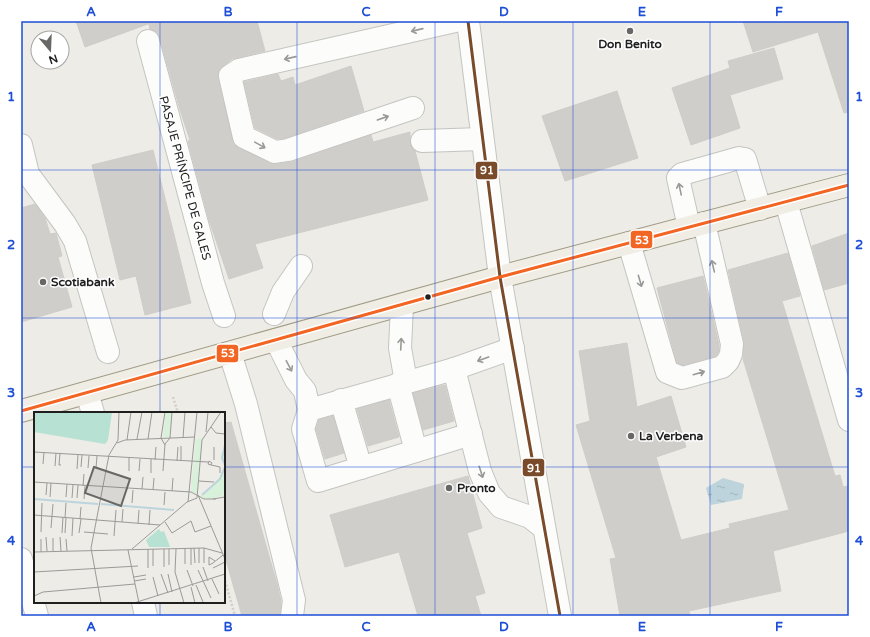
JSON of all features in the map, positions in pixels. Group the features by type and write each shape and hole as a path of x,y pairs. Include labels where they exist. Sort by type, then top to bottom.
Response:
{"main road":[{"path":"21,411 90,403 230,353 500,277 849,185"}],"street":[{"path":"413,108 288,150 275,152 244,137 230,76 239,70 454,21"},
{"path":"468,21 500,277 560,616"},
{"name":"PASAJE PRÍNCIPE DE GALES","path":"148,41 213,283 224,316"},
{"path":"422,141 482,139"},
{"path":"21,145 28,174 76,241 108,352"},
{"path":"629,243 667,372 682,378 722,367 728,361 731,354 732,344 696,225 678,178 682,174 739,158 745,160 760,209"},
{"path":"786,202 849,420"},
{"path":"274,314 283,292 301,266"},
{"path":"402,305 400,348 402,383 416,451"},
{"path":"276,340 307,400 303,429 318,481 471,434"},
{"path":"307,400 341,400 454,369 513,348"},
{"path":"230,353 246,404 294,600 292,616"},
{"path":"454,369 488,493 501,507 530,517 544,528"},
{"path":"341,400 360,468"},
{"path":"21,559 37,616"},
{"path":"143,603 146,616"}],"path":[{"path":"173,397 178,412"},
{"path":"225,581 235,616"}],"water":[{"path":"723,478 744,484 742,499 711,505 706,488"}],"building":[{"path":"76,21 147,21 148,24 85,47"},
{"path":"148,21 257,21 265,51 232,59 218,72 218,79 234,145 270,163 277,164 292,162 371,135 373,142 410,132 410,142 415,151 428,200 255,244 263,268 229,279 209,220 188,141 190,140 160,38 157,32 150,29"},
{"path":"743,21 849,21 849,112 844,113 818,32 753,52"},
{"path":"774,48 783,79 730,95 740,128 691,145 672,88 730,68 728,61"},
{"path":"351,66 364,111 285,138 277,139 255,128 244,82 278,74 281,81 293,77 295,85"},
{"path":"617,91 638,158 565,181 542,116"},
{"path":"153,150 191,303 145,315 136,276 120,280 92,165"},
{"name":"Scotiabank","path":"35,204 45,218 50,234 56,233 62,256 58,257 72,307 21,322 21,208"},
{"path":"849,233 849,283 824,290 812,246"},
{"path":"788,253 800,296 782,301 835,476 840,475 843,487 849,486 849,531 773,551 781,591 689,611 690,616 620,616 610,559 616,558 576,425 590,421 579,351 627,343 637,407 671,396 686,447 656,457 681,540 730,528 729,524 789,510 743,359 744,341 728,270"},
{"path":"703,276 719,345 719,351 716,356 683,365 677,363 657,288"},
{"path":"445,385 454,421 423,430 413,393"},
{"path":"389,400 399,437 368,446 357,409"},
{"path":"333,416 344,453 325,459 316,429 319,420"},
{"path":"231,422 277,584 281,601 280,616 242,616 225,556 225,423"},
{"path":"468,476 482,528 467,533 485,593 475,596 481,616 418,616 399,552 345,567 330,515"}],"transit line":[{"name":"91","path":"468,21 500,277 560,616"},
{"name":"53","path":"21,411 500,277 849,185"}],"place":[{"name":"Don Benito","path":"630,31"},
{"name":"Scotiabank","path":"43,282"},
{"name":"La Verbena","path":"631,436"},
{"name":"Pronto","path":"449,488"}]}
